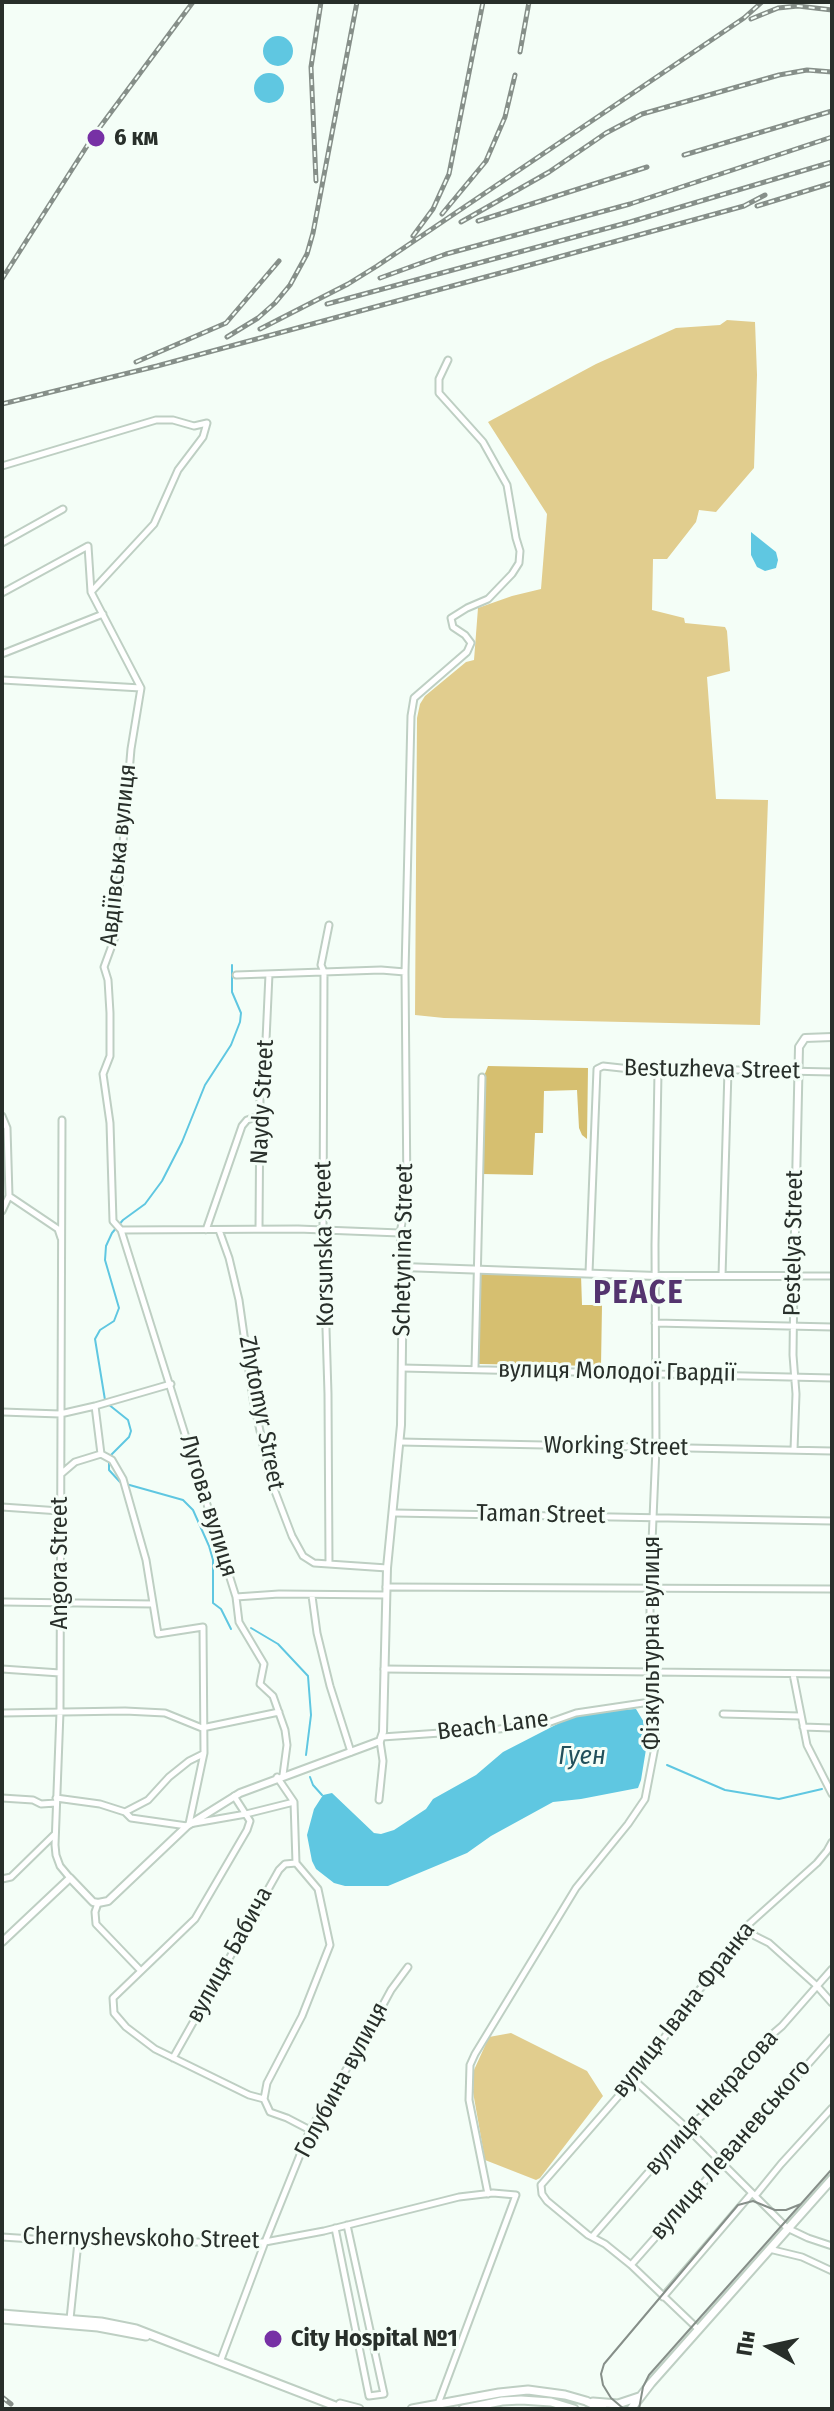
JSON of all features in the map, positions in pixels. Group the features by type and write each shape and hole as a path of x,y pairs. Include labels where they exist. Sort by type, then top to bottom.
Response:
{"main road":[{"path":"631,2409 832,2179"},
{"path":"2,2317 98,2327 156,2338"},
{"path":"2,2317 70,2319 125,2326 343,2409"},
{"path":"412,2409 528,2390 618,2404 641,2396"},
{"path":"311,2396 359,2409"},
{"path":"463,2409 521,2400 551,2402 574,2409"},
{"path":"586,2401 603,2409"}],"street":[{"name":"Schetynina Street","path":"379,1800 383,1761 381,1739 387,1568 400,1442 403,1267 400,1233 407,1197 405,972 411,716 414,698 467,652 471,643 453,627 451,618 488,599 512,574 519,563 520,551 507,485 483,442 439,393 439,379 448,360"},
{"path":"2,466 156,420 173,420 194,426 207,423 203,437 178,470 154,524 91,592"},
{"path":"2,543 63,509"},
{"path":"2,593 88,546 91,592 141,688"},
{"path":"2,654 103,614"},
{"path":"2,680 141,688"},
{"name":"Авдіївська вулиця","path":"121,1230 113,1221 110,1123 103,1074 110,1056 108,980 104,967 115,937 131,749 141,688"},
{"name":"Korsunska Street","path":"329,925 321,959 324,972 323,1230 329,1564"},
{"path":"236,975 381,970 405,972"},
{"name":"Naydy Street","path":"259,1229 259,1116 269,974"},
{"name":"Pestelya Street","path":"794,1450 793,1327 799,1047 805,1038 832,1037"},
{"name":"Bestuzheva Street","path":"589,1273 596,1071 599,1067 658,1072 691,1069 832,1072"},
{"path":"722,1276 728,1070"},
{"name":"Фізкультурна вулиця","path":"488,2194 469,2100 470,2065 576,1888 645,1799 655,1747 650,1702 650,1589 656,1448 658,1072"},
{"path":"475,1368 482,1077"},
{"path":"2,1116 7,1128 9,1196 2,1211"},
{"path":"206,1230 242,1126 247,1120 259,1116"},
{"name":"Angora Street","path":"62,1120 60,1712 55,1834 56,1855 70,1878"},
{"path":"9,1196 58,1229 63,1242"},
{"path":"121,1230 259,1229 400,1233"},
{"name":"Лугова вулиця","path":"121,1230 236,1597 239,1622 264,1664 260,1684 273,1696 279,1712 287,1745 280,1776"},
{"name":"Zhytomyr Street","path":"219,1230 239,1300 253,1399 275,1494 292,1536 303,1556 314,1563 387,1568"},
{"path":"403,1267 656,1276 832,1276"},
{"path":"655,1323 832,1327"},
{"name":"вулиця Молодої Гвардії","path":"402,1368 832,1378"},
{"path":"2,1412 60,1414 171,1384"},
{"path":"95,1406 103,1456"},
{"name":"Working Street","path":"400,1442 832,1451"},
{"path":"60,1475 75,1462 103,1456 112,1460 123,1479 146,1560 158,1634 203,1627 204,1753 188,1825"},
{"path":"2,1507 60,1511"},
{"name":"Taman Street","path":"394,1513 832,1521"},
{"path":"236,1597 386,1591 832,1589"},
{"path":"312,1596 330,1686 351,1752"},
{"path":"2,1602 153,1604"},
{"path":"2,1669 60,1673"},
{"path":"383,1669 832,1674"},
{"path":"793,1674 807,1745 832,1794"},
{"name":"Beach Lane","path":"381,1739 545,1724 576,1713 650,1702"},
{"path":"2,1713 165,1713 202,1728 279,1712"},
{"path":"723,1714 800,1716"},
{"path":"803,1727 832,1728"},
{"path":"2,1942 70,1878 89,1899 98,1903 114,1896 188,1825 234,1796 381,1739"},
{"path":"125,1812 148,1800 169,1777 204,1753"},
{"path":"280,1776 294,1802 296,1863 318,1889 330,1945 302,2016 267,2083 264,2099 270,2112 310,2130"},
{"path":"234,1796 250,1821 247,1830 195,1919 113,1998 114,2013 126,2027 155,2049 249,2095 264,2099"},
{"path":"2,1798 33,1800 41,1804 56,1800 100,1804 125,1812 131,1818 188,1825 294,1802"},
{"path":"2,1879 11,1877 55,1834"},
{"name":"вулиця Івана Франка","path":"592,2237 547,2201 541,2185 643,2068 689,2002 748,1927 817,1863 832,1842"},
{"name":"вулиця Бабича","path":"173,2058 274,1878 282,1866 296,1863"},
{"path":"98,1903 96,1924 141,1971"},
{"path":"748,1927 817,1986 832,2003"},
{"name":"Голубина вулиця","path":"220,2362 310,2130 391,1990 408,1967"},
{"name":"вулиця Некрасова","path":"592,2237 687,2128 703,2115 761,2044 782,2026 832,1969"},
{"name":"вулиця Леваневського","path":"631,2265 832,2037"},
{"path":"632,2078 787,2228 832,2246"},
{"path":"663,2297 832,2108"},
{"name":"Chernyshevskoho Street","path":"2,2237 78,2242 265,2242 459,2197 516,2195 438,2404"},
{"path":"335,2228 369,2396 384,2394 347,2225"},
{"path":"592,2237 631,2265 699,2330"},
{"path":"70,2319 78,2242"},
{"path":"769,2249 802,2257 832,2271"}],"shaded area":[{"path":"727,320 755,322 754,468 716,512 699,510 696,522 667,559 653,559 652,610 684,618 685,623 725,627 727,631 730,671 707,677 716,799 768,800 760,1025 415,1015 417,718 420,704 425,696 466,662 474,660 478,608 541,589 547,514 488,422 596,364 676,328 720,325"},
{"path":"488,1066 588,1068 587,1139 579,1128 577,1090 544,1091 543,1133 535,1133 533,1175 482,1174 484,1076"},
{"path":"479,1272 581,1275 582,1305 602,1305 601,1366 479,1364"},
{"path":"511,2033 587,2071 603,2096 536,2180 485,2160 473,2092 474,2070 489,2037"}],"water":[{"path":"278,36 289,40 293,51 289,62 278,66 267,62 263,51 267,40"},
{"path":"269,73 280,77 284,88 280,99 269,103 258,99 254,88 258,77"},
{"path":"751,532 776,552 776,568 765,571 757,567 751,555"},
{"name":"Гуен","path":"636,1709 648,1737 638,1788 553,1802 467,1853 388,1886 334,1883 316,1869 312,1861 307,1835 314,1809 323,1795 332,1793 374,1833 381,1834 394,1830 426,1809 433,1799 476,1775 503,1752 569,1718"}],"waterway":[{"path":"105,1400 95,1339 100,1330 114,1321 119,1308 105,1260 106,1246 123,1220 145,1204 162,1181 205,1085 231,1045 241,1013 232,992 232,965"},
{"path":"108,1404 128,1420 131,1431 111,1455"},
{"path":"109,1461 109,1470 120,1482"},
{"path":"126,1484 183,1500 193,1510 213,1560 213,1603 221,1609 231,1629"},
{"path":"251,1628 278,1644 308,1676 311,1715 306,1755"},
{"path":"667,1765 725,1790 779,1799 822,1789"},
{"path":"310,1777 322,1795"}],"tram line":[{"path":"639,2409 649,2375 832,2169"},
{"path":"624,2409 611,2398 603,2385 601,2374 604,2364 738,2205 753,2201 775,2210 786,2210 801,2204"}],"railway":[{"path":"2,279 94,135 193,2"},
{"path":"316,181 311,67 321,2"},
{"path":"227,337 258,318 275,303 290,285 307,254 357,2"},
{"path":"413,236 433,209 449,174 483,2"},
{"path":"520,52 529,2"},
{"path":"260,329 377,266 744,18 762,2"},
{"path":"751,19 778,8 798,6 832,10"},
{"path":"461,222 642,114 779,75 807,70 832,72"},
{"path":"442,214 486,161 505,117 515,75"},
{"path":"684,155 832,111"},
{"path":"380,278 446,254 630,204 832,137"},
{"path":"327,304 630,222 832,162"},
{"path":"478,221 647,167"},
{"path":"757,206 832,183"},
{"path":"2,404 157,366 515,269 744,206 765,195"},
{"path":"136,362 226,323 279,261"},
{"path":"2,2397 11,2404"}],"place":[{"name":"6 км","path":"96,138"},
{"name":"City Hospital №1","path":"273,2339"}],"district":[{"name":"PEACE","path":"639,1294"}]}
